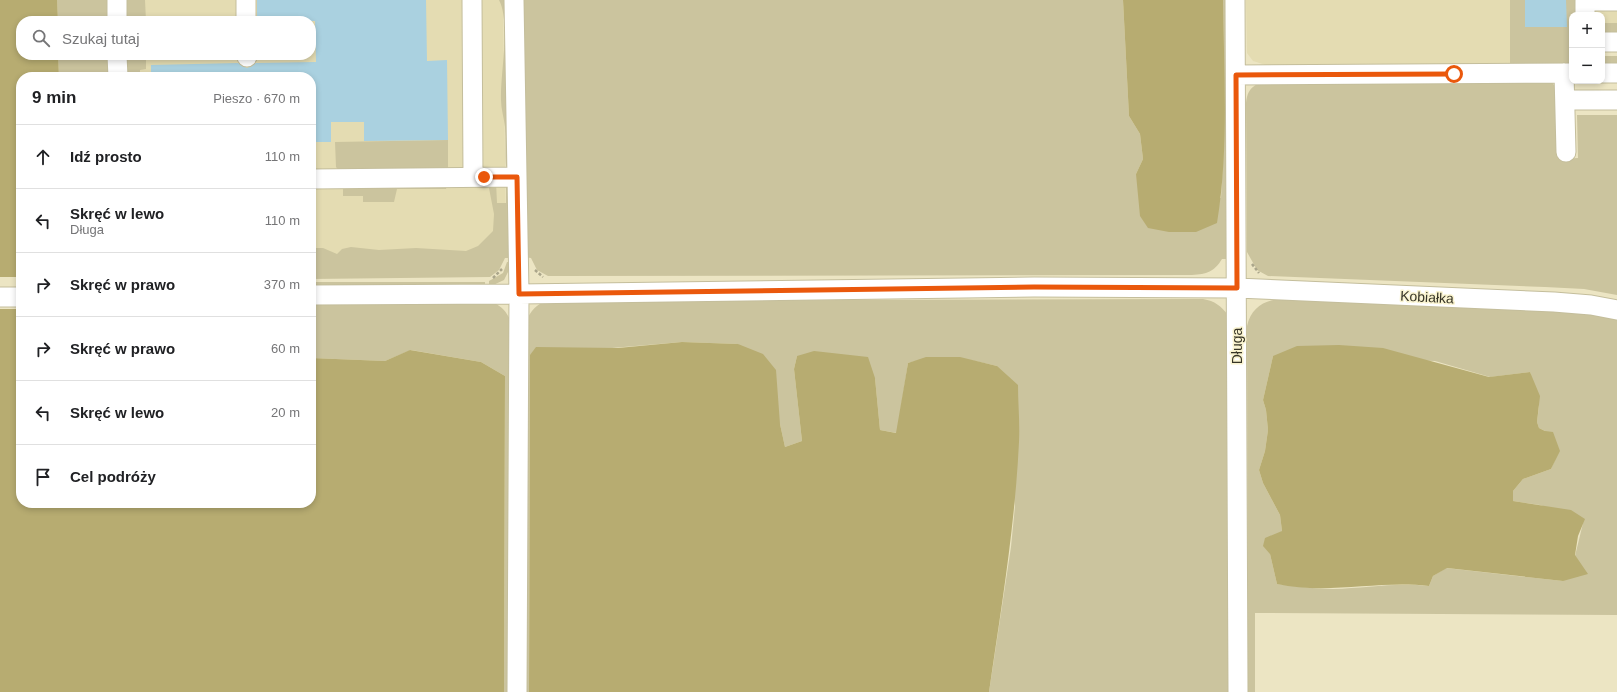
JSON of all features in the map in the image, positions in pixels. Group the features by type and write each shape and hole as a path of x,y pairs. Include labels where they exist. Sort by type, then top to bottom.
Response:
{"street":[{"path":"116,16 117,0"},
{"path":"246,0 246,16"},
{"path":"472,0 473,177"},
{"path":"514,0 519,294 517,692"},
{"name":"Długa","path":"1235,0 1238,692"},
{"path":"1585,12 1585,1 1617,1"},
{"path":"1605,42 1617,42"},
{"path":"117,60 118,72"},
{"path":"1236,75 1568,73 1565,100 1566,152"},
{"path":"1605,73 1617,73"},
{"path":"1565,100 1617,100"},
{"path":"316,179 517,177"},
{"name":"Kobiałka","path":"316,295 519,294 1034,287 1237,288 1554,302 1617,310"},
{"path":"0,297 16,297"}],"path":[{"path":"1247,261 1251,262 1256,271 1265,276"}],"shaded area":[{"path":"0,0 57,0 58,16 16,16 16,60 58,60 59,72 16,72 16,277 0,277"},
{"path":"57,0 503,0 506,232 479,265 316,266 316,72 59,72 58,60 316,60 316,16 58,16"},
{"path":"57,0 113,0 112,16 58,16"},
{"path":"124,0 145,0 146,16 122,16"},
{"path":"499,0 509,0 511,161 506,167 505,127 501,107 505,35 502,10"},
{"path":"520,0 1123,0 1129,116 1140,134 1143,159 1136,174 1221,198 1224,137 1223,0 1229,0 1230,259 1222,259 1210,272 1192,275 548,276 537,270 531,258 524,257"},
{"path":"1123,0 1223,0 1225,112 1221,195 1217,223 1196,232 1169,232 1148,228 1140,216 1136,174 1143,159 1140,134 1129,116"},
{"path":"1246,0 1617,0 1617,52 1605,52 1605,12 1569,12 1569,17 1510,52 1510,67 1266,68 1266,65 1253,61 1247,53"},
{"path":"1510,0 1525,0 1525,27 1541,27 1541,23 1566,27 1566,0 1578,0 1578,12 1569,12 1569,65 1510,67"},
{"path":"1605,23 1617,23 1617,37 1605,37"},
{"path":"1605,56 1617,56 1617,68 1605,66"},
{"path":"58,60 113,60 113,72 59,72"},
{"path":"122,60 146,60 146,69 140,70 140,72 122,72"},
{"path":"1551,81 1557,89 1559,159 1578,158 1577,115 1617,115 1617,295 1584,289 1268,276 1257,270 1247,252 1246,103 1249,92 1257,84"},
{"path":"448,140 448,173 341,173 336,167 335,142"},
{"path":"496,182 497,203 506,203 506,186 510,190 513,258 505,258 499,270 490,277 316,279 316,248 323,248 337,254 342,249 351,247 379,250 416,248 466,251 478,246 493,231 494,214 488,183"},
{"path":"447,183 446,189 397,189 394,202 363,202 363,196 343,196 343,185"},
{"path":"507,262 513,262 504,280 489,287 489,281 503,273"},
{"path":"316,282 485,282 485,287 316,288"},
{"path":"1203,299 1217,304 1228,315 1232,692 989,692 1011,547 1015,506 997,366 963,359 942,357 908,363 897,433 880,430 875,378 797,356 794,369 802,441 785,447 780,424 738,344 682,342 530,355 529,692 523,692 525,323 532,311 537,306 549,301"},
{"path":"1279,299 1566,311 1617,318 1617,615 1255,613 1255,692 1248,692 1247,326 1251,315 1258,307 1273,300","holes":["1273,356 1435,361 1490,377 1530,372 1539,406 1537,422 1539,428 1545,431 1555,460 1551,469 1523,479 1513,491 1513,501 1540,505 1584,519 1575,556 1563,581 1446,568 1433,576 1429,586 1393,585 1333,589 1277,584 1270,554 1282,531 1280,515 1263,483 1259,470 1265,451 1268,430 1266,410 1263,400"]},
{"path":"316,302 494,303 506,312 513,326 512,692 504,692 505,376 481,362 411,350 385,361 316,358"},
{"path":"0,309 16,309 16,508 316,508 316,358 385,361 410,350 481,362 505,376 504,692 0,692"},
{"path":"682,342 738,344 763,354 776,370 780,424 785,447 802,441 794,369 797,356 814,351 868,357 875,378 880,430 896,433 908,363 926,357 960,357 997,366 1018,385 1019,435 1014,505 1007,567 989,692 529,692 530,355 536,347 618,348"},
{"path":"1339,345 1383,348 1489,377 1530,372 1540,396 1537,422 1539,428 1545,431 1553,432 1560,451 1551,469 1523,479 1513,491 1513,501 1571,510 1585,519 1578,536 1575,555 1588,574 1563,581 1447,568 1433,576 1429,586 1391,585 1315,588 1277,584 1270,554 1263,546 1265,538 1282,531 1280,515 1263,483 1259,470 1265,451 1268,430 1266,410 1263,400 1273,356 1297,346"}],"building":[{"path":"257,0 426,0 427,61 447,60 448,140 364,141 364,122 331,122 331,142 316,142 316,72 151,72 151,65 238,63 247,68 256,63 316,62 316,16 257,16"},
{"path":"1525,0 1566,0 1567,27 1525,27"}],"route":[{"path":"484,177 517,177 519,294 1034,287 1237,288 1236,75 1454,74"}]}
